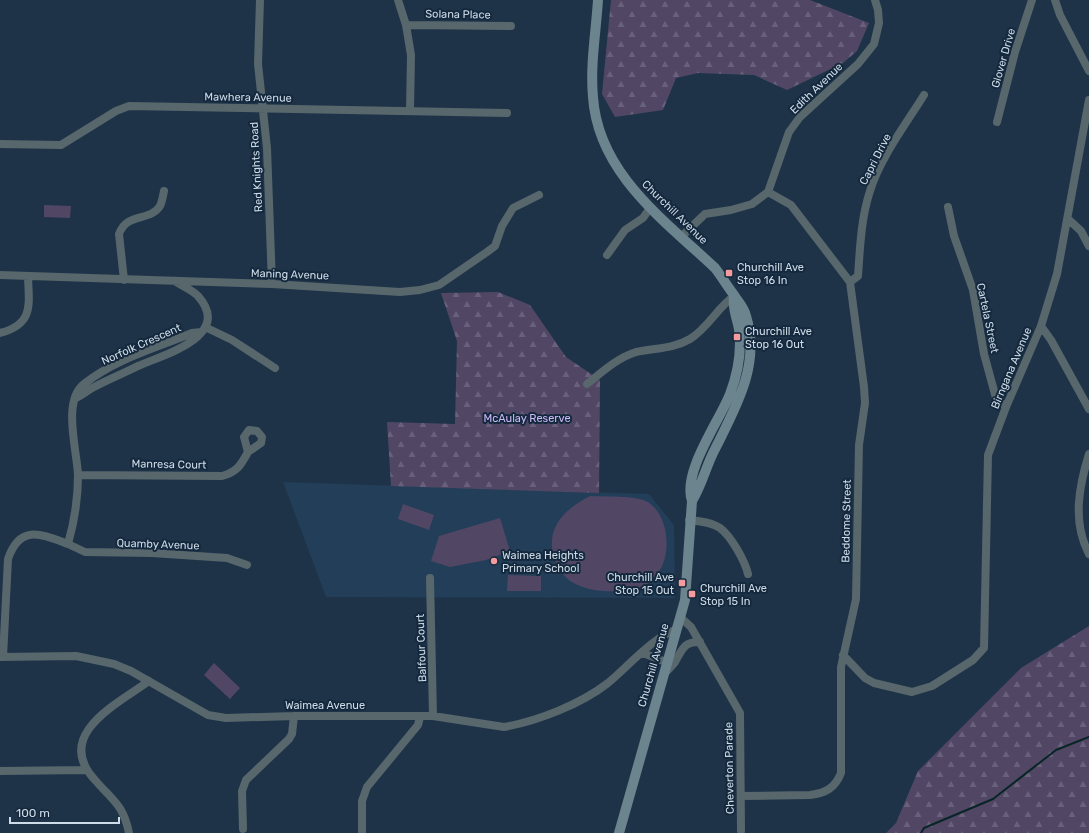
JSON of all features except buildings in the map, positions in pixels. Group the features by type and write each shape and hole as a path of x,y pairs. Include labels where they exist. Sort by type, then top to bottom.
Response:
{"street":[{"name":"Red Knights Road","path":"260,0 258,64 268,155 272,284"},
{"path":"398,0 406,25 412,56 410,111"},
{"name":"Churchill Avenue","path":"598,0 593,68 593,97 595,114 605,146 621,174 650,208 715,268 734,296 740,302 746,315 751,348 749,369 741,397 706,468 699,490 692,501 689,520 686,593 619,833"},
{"name":"Edith Avenue","path":"768,192 790,132 800,116 858,64 874,44 879,23 878,10 875,0"},
{"name":"Glover Drive","path":"997,122 1015,52 1032,0"},
{"path":"1055,0 1060,15 1089,72"},
{"name":"Solana Place","path":"406,25 511,26"},
{"name":"Capri Drive","path":"850,282 858,276 865,211 870,190 880,167 924,95"},
{"name":"Birngana Avenue","path":"843,655 865,678 874,683 912,692 932,686 973,660 984,648 986,466 990,445 1041,326 1057,274 1089,100"},
{"name":"Mawhera Avenue","path":"0,144 62,145 116,111 129,106 155,105 263,109 507,113"},
{"path":"124,280 119,234 122,228 129,221 154,212 160,206 164,191"},
{"path":"682,236 705,214 731,210 752,204 768,192"},
{"name":"Beddome Street","path":"740,796 810,795 821,793 837,782 841,773 841,667 856,600 859,445 865,403 850,282 791,205 768,192"},
{"name":"Maning Avenue","path":"0,276 272,284 400,292 420,290 439,285 495,246 502,226 513,208 539,195"},
{"path":"607,255 625,230 643,218 650,208"},
{"name":"Cartela Street","path":"948,208 954,236 973,290 984,354 996,398 1006,407"},
{"path":"1068,219 1081,231 1089,246"},
{"path":"0,333 18,325 25,317 29,309 28,277"},
{"path":"174,281 197,295 206,308 208,319 203,329 232,340 274,368"},
{"path":"587,384 616,361 636,352 670,346 691,338 706,325 720,307 734,296"},
{"path":"1041,326 1051,340 1089,409"},
{"name":"Norfolk Crescent","path":"68,544 72,526 78,475 72,414 78,391 83,384 121,362 203,329"},
{"name":"Manresa Court","path":"78,475 222,476 232,473 241,466 248,452"},
{"path":"1089,454 1080,486 1079,518 1081,534 1089,554"},
{"path":"689,520 710,524 720,528 744,561 748,574"},
{"path":"1,657 8,560 11,549 23,537 33,534 42,534 68,544"},
{"name":"Quamby Avenue","path":"68,544 86,552 152,553 215,557 227,558 247,565"},
{"name":"Balfour Court","path":"430,578 432,716"},
{"name":"Cheverton Parade","path":"680,617 691,627 740,713 741,831"},
{"name":"Waimea Avenue","path":"1,657 76,656 114,664 149,681 208,715 226,718 294,716 432,716 504,727 515,725 563,708 588,697 607,683 661,637 676,630"},
{"path":"662,676 674,664 683,646 687,643 700,642"},
{"path":"643,653 666,662"},
{"path":"129,833 122,810 86,770 81,760 81,744 88,728 96,719 149,681"},
{"path":"243,829 242,791 246,780 289,739 292,734 294,716"},
{"path":"362,833 362,801 367,787 418,725 420,717"},
{"path":"0,771 86,770"}],"shaded area":[{"name":"Waimea Heights Primary School","path":"283,482 649,494 674,525 675,598 326,597"}],"green space":[{"path":"611,0 810,0 869,23 857,51 843,63 787,90 754,75 698,73 676,78 663,110 615,117 602,94"},
{"path":"44,205 71,206 70,218 44,217"},
{"name":"McAulay Reserve","path":"498,292 530,305 566,357 600,380 599,493 391,486 387,422 455,424 457,341 441,293"},
{"path":"590,496 636,498 648,502 655,508 660,516 666,536 667,546 665,556 658,573 638,591 604,591 580,586 569,580 556,564 552,550 552,539 558,522 564,514"},
{"path":"403,504 434,515 429,530 398,519"},
{"path":"500,518 510,551 486,560 450,567 431,561 439,536"},
{"path":"508,575 541,576 541,591 507,591"},
{"path":"1089,626 1089,833 886,833 896,823 918,771 1021,668"},
{"path":"214,663 240,688 230,699 204,675"}],"waterway":[{"path":"921,833 924,828 993,799 1056,750 1089,737"}],"place":[{"name":"Churchill Ave Stop 16 In","path":"729,273"},
{"name":"Churchill Ave Stop 16 Out","path":"737,337"},
{"name":"Waimea Heights Primary School","path":"494,561"},
{"name":"Churchill Ave Stop 15 Out","path":"682,583"},
{"name":"Churchill Ave Stop 15 In","path":"692,594"}]}
